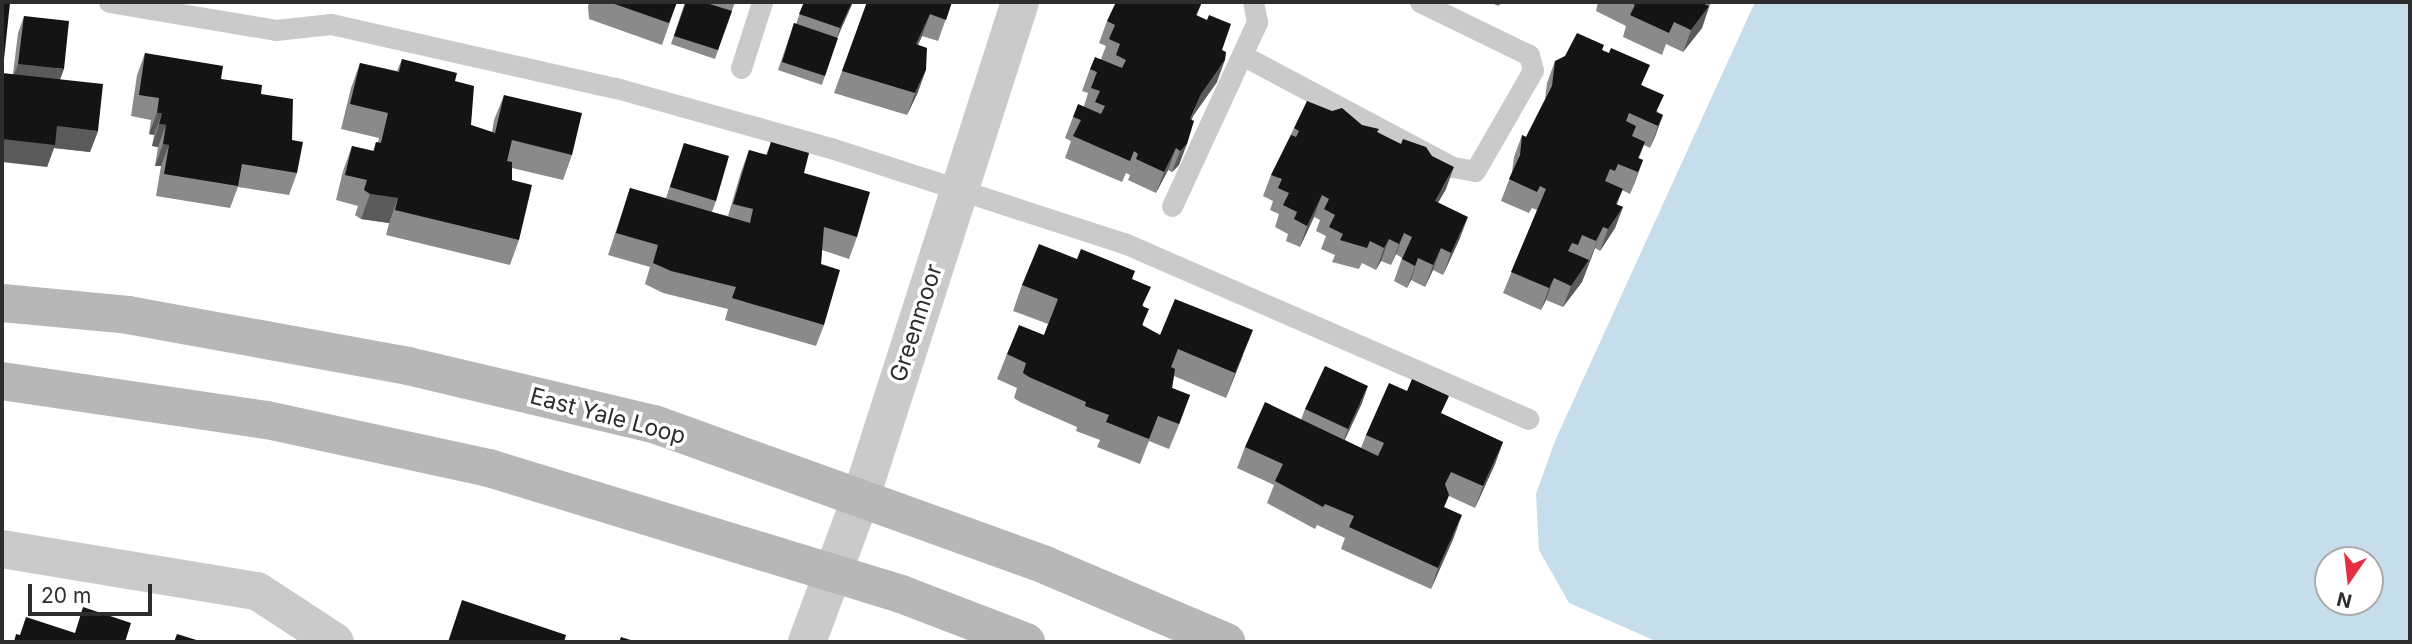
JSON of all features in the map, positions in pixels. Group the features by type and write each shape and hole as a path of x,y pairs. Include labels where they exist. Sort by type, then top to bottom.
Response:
{"main road":[{"name":"East Yale Loop","path":"2,303 128,315 408,366 654,424 1045,565 1226,642"},
{"path":"2,381 267,420 489,468 833,572 1026,642"}],"street":[{"name":"Greenmoor","path":"807,642 860,500 1020,2"},
{"path":"2,550 257,591 335,642"}],"lane":[{"path":"109,2 276,30 331,24 616,88 959,189 1124,243 1528,419"},
{"path":"741,68 762,2"},
{"path":"1172,206 1257,22 1253,2"},
{"path":"1242,55 1453,167 1475,171 1532,70 1529,55 1420,2"}],"water":[{"path":"1755,2 2410,2 2410,642 1658,642 1569,603 1539,550 1536,494 1555,441"}],"building":[{"path":"2,2 10,3 4,59 2,59"},
{"path":"609,2 677,2 669,23"},
{"path":"686,2 703,2 732,11 718,50 674,36"},
{"path":"804,2 852,2 840,28 799,14"},
{"path":"867,2 952,2 946,20 930,14 916,44 927,48 926,70 915,93 842,71"},
{"path":"1116,2 1202,2 1196,15 1207,20 1209,15 1231,24 1222,50 1226,52 1225,60 1201,94 1190,119 1194,121 1187,144 1180,151 1176,148 1164,172 1136,159 1138,154 1134,151 1130,161 1073,136 1081,120 1073,117 1078,104 1101,114 1105,106 1095,102 1100,91 1091,88 1097,72 1090,69 1095,57 1122,68 1126,60 1116,55 1120,44 1109,39 1115,25 1107,21"},
{"path":"1629,2 1700,2 1709,6 1691,30 1674,22 1669,33 1630,15 1635,5"},
{"path":"24,16 69,21 64,69 18,64"},
{"path":"794,23 838,38 825,76 782,62"},
{"path":"1577,33 1604,45 1602,50 1609,53 1611,48 1650,65 1641,85 1664,95 1656,112 1663,115 1658,126 1629,113 1626,121 1636,126 1632,136 1645,142 1638,158 1643,160 1638,172 1618,164 1615,171 1610,169 1605,181 1623,189 1616,204 1623,207 1608,229 1603,227 1596,241 1582,235 1578,245 1572,243 1568,251 1589,260 1571,286 1554,278 1549,288 1511,272 1546,189 1540,186 1537,192 1509,179 1520,155 1522,135 1526,137 1552,86 1555,61 1565,56"},
{"path":"145,53 223,66 221,79 262,85 261,94 293,99 292,140 303,142 297,173 242,164 238,186 164,174 169,145 163,144 166,125 159,124 162,113 157,113 159,98 139,95"},
{"path":"402,59 457,73 455,81 474,86 471,125 495,133 504,95 582,113 572,155 512,140 507,161 512,162 512,180 532,185 519,240 395,210 398,198 370,194 364,190 367,180 345,175 352,146 374,151 376,142 381,143 388,113 350,104 360,63 399,72"},
{"path":"2,73 103,84 98,131 57,126 55,145 2,139"},
{"path":"1307,101 1332,111 1342,108 1362,125 1379,129 1377,132 1401,144 1403,139 1426,147 1432,156 1454,167 1435,201 1468,217 1451,253 1441,248 1433,265 1418,258 1415,266 1402,259 1412,237 1404,233 1399,244 1389,239 1384,248 1370,241 1367,248 1340,240 1343,234 1329,227 1335,215 1324,209 1329,199 1322,195 1307,226 1294,219 1297,212 1283,205 1289,193 1278,188 1282,179 1271,175 1291,135 1296,137 1299,131 1294,128"},
{"path":"771,142 809,153 804,173 870,192 857,237 824,227 821,264 840,270 824,325 732,298 736,287 671,271 653,263 658,245 616,233 630,188 750,223 753,209 733,204 749,150 767,155"},
{"path":"684,143 729,156 716,201 670,187"},
{"path":"1039,244 1077,259 1081,249 1135,271 1132,279 1151,287 1142,306 1149,309 1142,325 1160,335 1175,299 1253,330 1235,373 1178,349 1171,367 1175,369 1172,388 1190,395 1179,424 1158,416 1149,439 1106,422 1109,415 1085,406 1086,402 1029,377 1023,373 1026,363 1007,354 1019,325 1044,335 1058,299 1022,285"},
{"path":"1325,366 1368,386 1348,429 1305,409"},
{"path":"1412,379 1449,396 1441,413 1503,442 1483,486 1451,472 1445,484 1449,495 1444,507 1462,515 1438,568 1349,527 1354,516 1325,504 1323,507 1275,481 1283,464 1245,447 1265,402 1378,456 1384,443 1366,435 1389,383 1407,391"},
{"path":"462,600 566,635 564,642 448,642"},
{"path":"83,607 131,623 125,642 14,642 16,634 20,635 26,617 75,633"},
{"path":"177,634 203,642 174,642"},
{"path":"621,637 637,642 619,642"}]}
